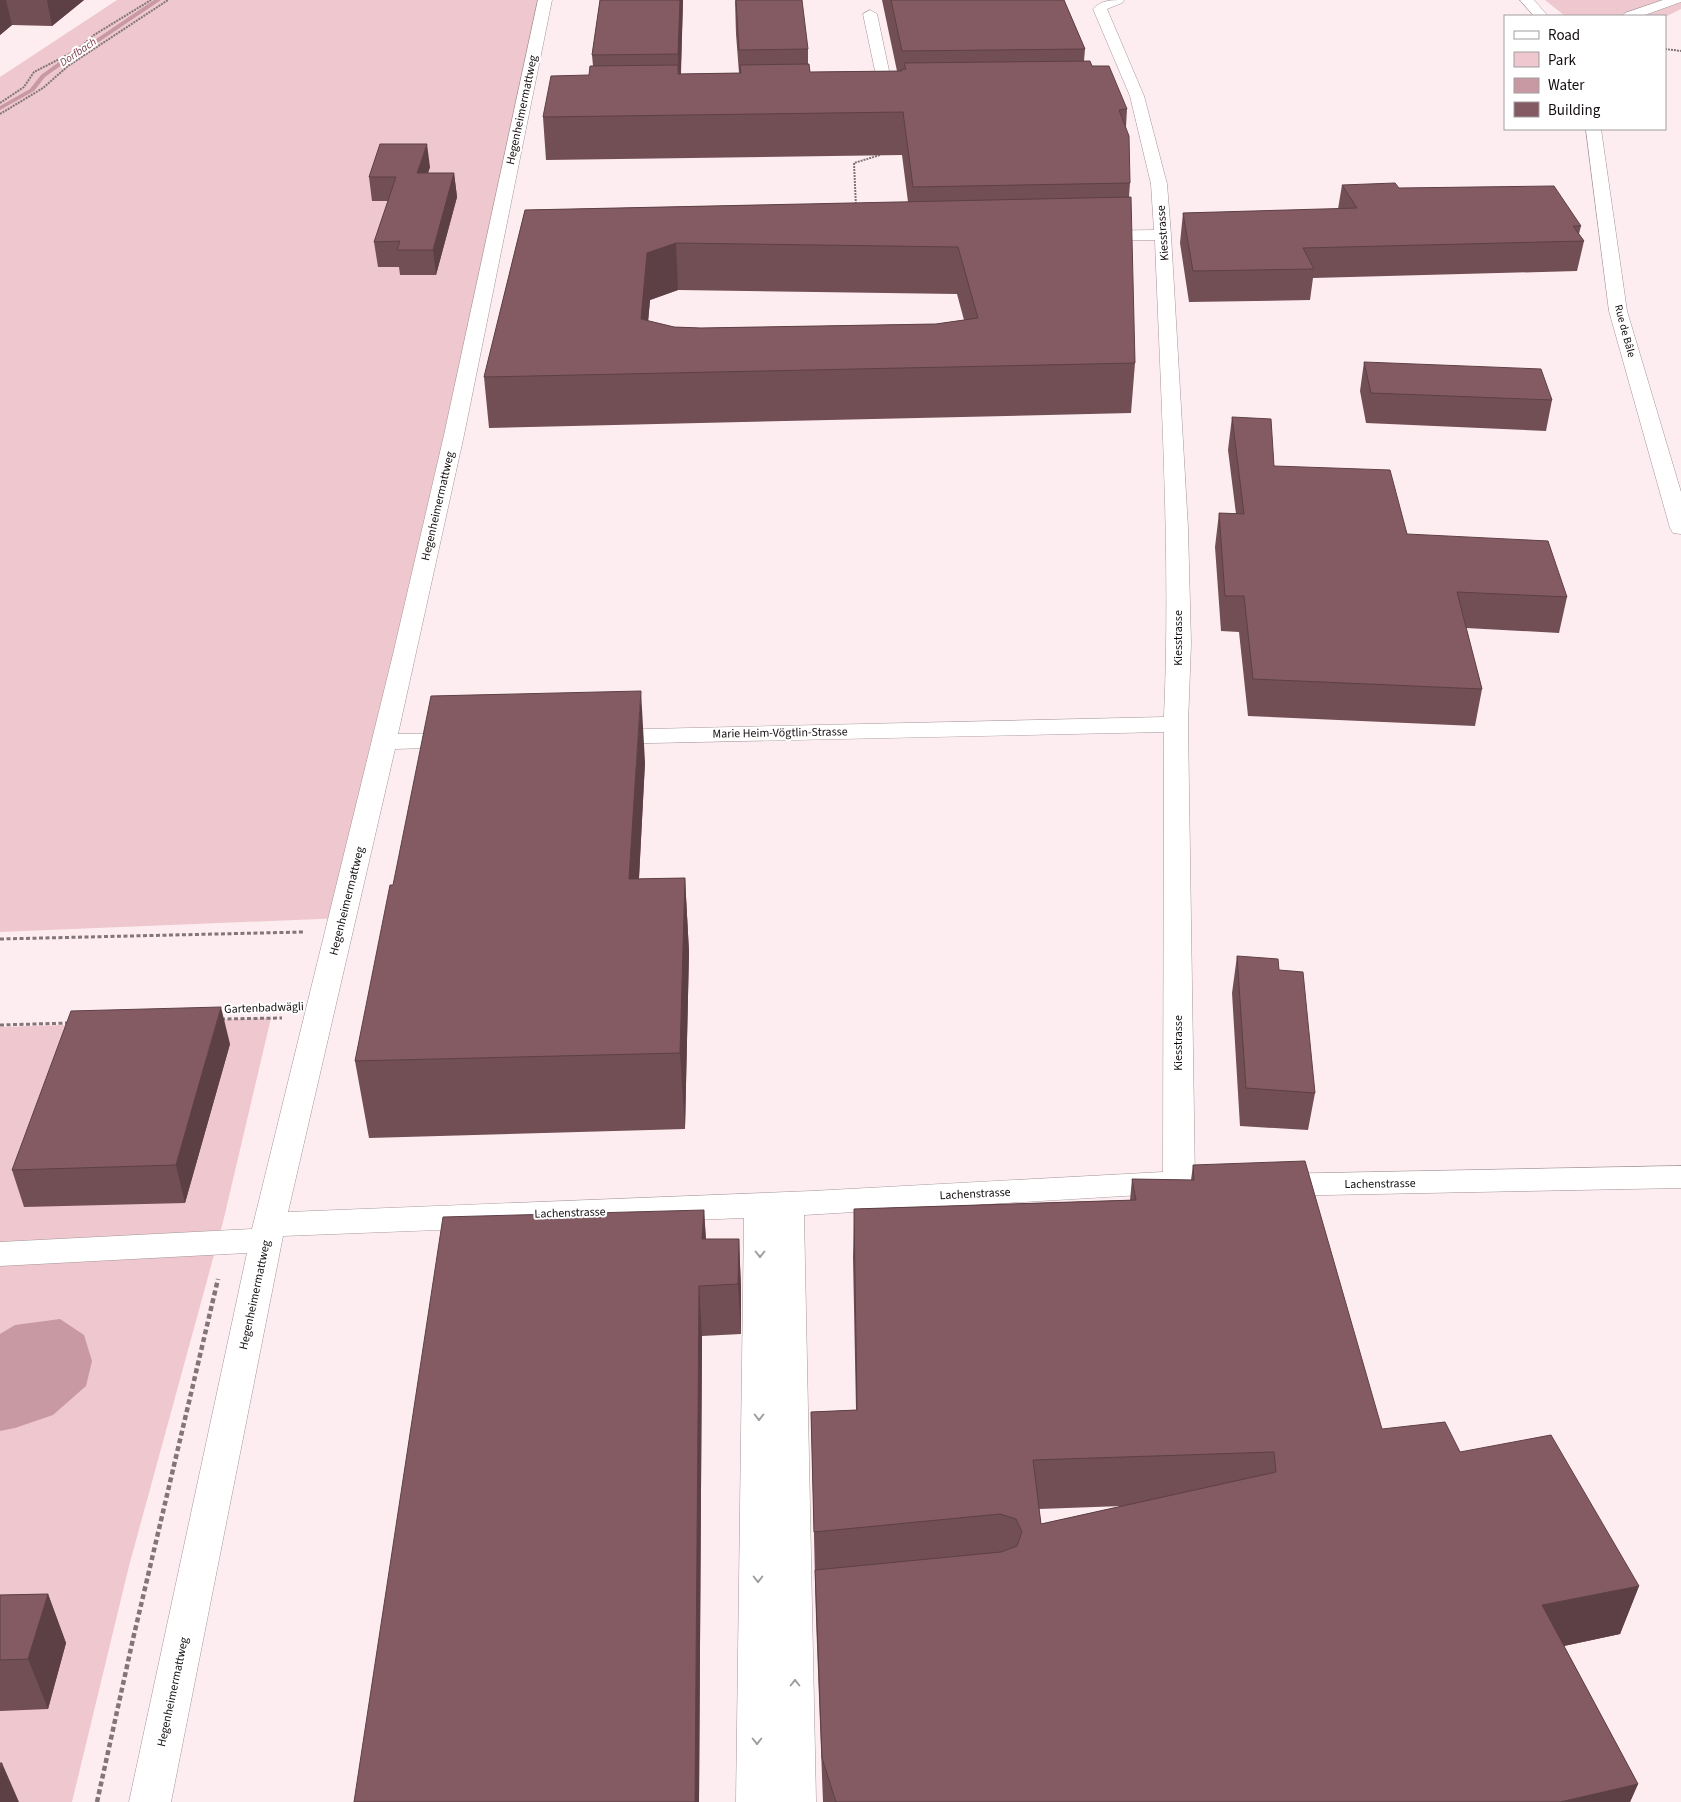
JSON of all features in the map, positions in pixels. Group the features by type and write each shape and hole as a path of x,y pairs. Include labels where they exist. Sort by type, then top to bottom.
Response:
{"street":[{"name":"Hegenheimermattweg","path":"150,1802 268,1233 384,742 454,435 503,246 530,103 545,0"},
{"name":"Kiesstrasse","path":"1117,0 1102,5 1100,9 1159,184 1163,235 1177,528 1180,644 1176,724 1193,1183"},
{"path":"1527,0 1540,15"},
{"path":"1637,15 1676,0"},
{"path":"870,14 888,99"},
{"path":"873,99 906,98"},
{"name":"Rue de Bâle","path":"1593,130 1618,311 1681,528"},
{"path":"1074,236 1163,235"},
{"name":"Marie Heim-Vögtlin-Strasse","path":"582,738 1176,724"},
{"path":"384,742 483,740"},
{"name":"Lachenstrasse","path":"1247,1184 1306,1186 1681,1177"},
{"name":"Lachenstrasse","path":"0,1254 228,1242 268,1233 1193,1183"},
{"path":"774,1205 809,1601 795,1802"},
{"path":"757,1802 774,1205"}],"path":[{"path":"0,103 24,87 34,72 77,50 94,34 151,0"},
{"path":"0,114 43,88 68,66 168,0"},
{"path":"1666,49 1681,51"},
{"path":"856,211 854,163 880,155 873,99"},
{"path":"0,939 340,930"},
{"name":"Gartenbadwägli","path":"214,1020 319,1016"},
{"path":"0,1024 78,1023"},
{"path":"97,1802 211,1306 228,1242"}],"green space":[{"path":"117,0 545,0 343,918 0,932 0,77"},
{"path":"1545,0 1681,0 1681,9 1666,16 1564,15"},
{"path":"271,1018 223,1222 129,1566 72,1802 0,1802 0,1027"}],"water":[{"path":"60,1319 84,1335 92,1361 86,1386 53,1415 0,1431 0,1334 15,1325"}],"building":[{"path":"600,0 680,0 678,54 592,55"},
{"path":"736,0 802,0 808,49 739,50"},
{"path":"891,0 1064,0 1085,49 902,51"},
{"path":"1090,61 1092,66 1109,66 1127,109 1119,110 1129,136 1130,183 913,187 903,112 543,117 551,76 589,75 590,66 678,65 678,74 741,73 740,65 809,64 810,72 902,71 902,69 906,69 904,63"},
{"path":"380,144 427,144 417,173 454,173 433,250 397,250 400,241 374,242 396,177 369,177"},
{"path":"1395,183 1399,188 1554,186 1581,226 1573,226 1584,241 1303,248 1314,269 1193,271 1183,213 1357,208 1342,185"},
{"path":"1131,197 1135,363 484,377 525,210","holes":["676,243 958,247 978,318 936,324 701,328 674,327 641,319 647,253"]},
{"path":"1364,362 1541,369 1552,400 1371,393"},
{"path":"1232,417 1271,419 1274,466 1390,470 1407,534 1548,541 1567,597 1457,592 1482,689 1253,679 1244,596 1225,596 1219,513 1244,514"},
{"path":"641,691 629,879 685,878 680,1053 355,1061 390,885 393,885 431,696"},
{"path":"1237,956 1278,959 1279,970 1303,972 1315,1093 1246,1088"},
{"path":"221,1007 176,1165 12,1170 71,1011"},
{"path":"1305,1161 1382,1429 1445,1422 1460,1452 1551,1435 1639,1586 1542,1605 1638,1784 1560,1802 836,1802 822,1758 815,1570 1001,1552 1017,1546 1022,1532 1016,1519 1000,1514 814,1532 811,1412 857,1410 854,1209 1136,1200 1132,1179 1194,1180 1193,1165","holes":["1274,1452 1276,1472 1041,1524 1033,1460"]},
{"path":"704,1210 702,1239 739,1239 738,1284 699,1286 695,1802 354,1802 443,1217"},
{"path":"48,1594 28,1659 0,1660 0,1595"}],"waterway":[{"name":"Dorfbach","path":"0,108 32,90 43,76 61,63 158,0"}]}
